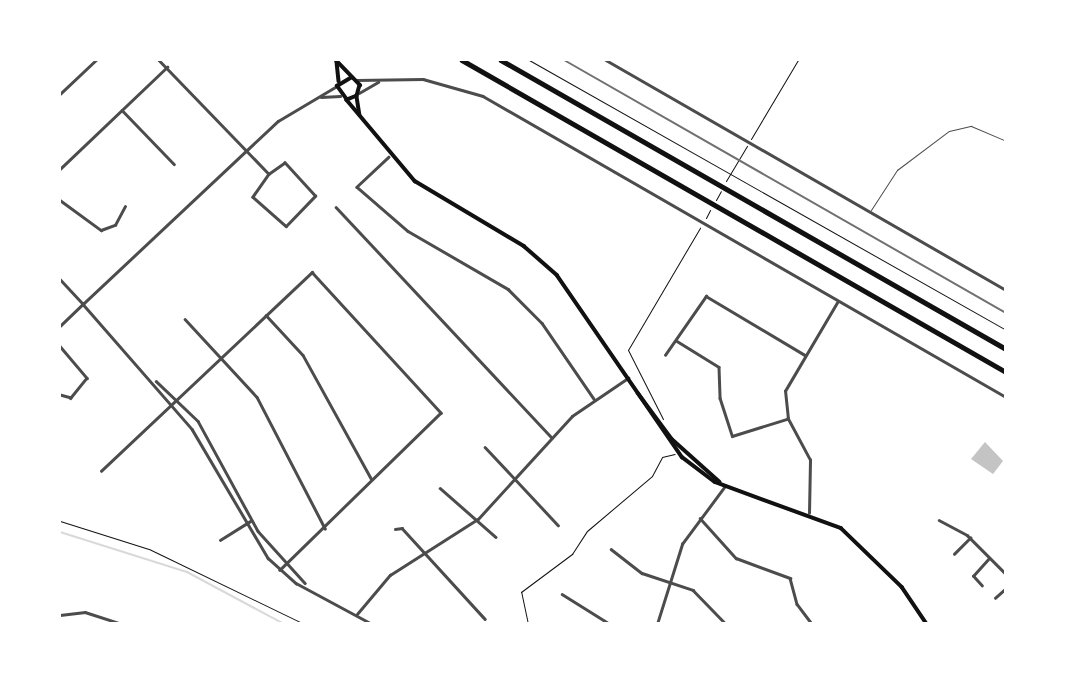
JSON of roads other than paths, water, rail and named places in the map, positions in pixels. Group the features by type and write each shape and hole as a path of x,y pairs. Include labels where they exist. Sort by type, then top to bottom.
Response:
{"highway":[{"path":"462,60 1006,372"},
{"path":"501,60 1006,349"}],"main road":[{"path":"337,61 354,78 360,115"},
{"path":"337,61 340,96 360,115 389,157 429,191 549,268 584,307 628,378 672,439 723,485 809,513 865,547 927,624"},
{"path":"338,84 354,78"},
{"path":"347,100 358,94"}],"street":[{"path":"60,94 96,60"},
{"path":"159,60 269,174"},
{"path":"607,60 1006,290"},
{"path":"60,169 167,67"},
{"path":"354,78 378,82 423,79 482,96 1006,397"},
{"path":"358,94 378,82"},
{"path":"60,326 282,118 321,97 338,84"},
{"path":"321,97 340,96"},
{"path":"122,110 174,164"},
{"path":"389,157 357,187 408,231 508,289 541,323 594,399"},
{"path":"285,163 311,190 315,200 283,227 253,197 269,174 285,163"},
{"path":"60,200 101,230 115,225 125,206"},
{"path":"336,207 551,437"},
{"path":"101,471 312,272 441,413 371,478 325,528 280,570"},
{"path":"60,279 154,380 177,398 221,461 251,521 266,542 305,583"},
{"path":"665,355 706,296 805,355"},
{"path":"809,513 810,460 788,419 786,383 838,301"},
{"path":"266,315 303,355 371,478"},
{"path":"185,319 257,397 325,528"},
{"path":"677,341 719,367 732,436 788,419"},
{"path":"60,346 87,378 71,398 60,395"},
{"path":"357,614 382,583 478,519 551,437 594,399 628,378"},
{"path":"154,380 213,465 243,525 260,548 280,570 372,624"},
{"path":"485,447 516,477 558,525"},
{"path":"213,465 221,461"},
{"path":"657,624 682,544 723,485"},
{"path":"440,488 496,537"},
{"path":"700,518 736,558 790,578 797,604 812,624"},
{"path":"939,520 970,538 1006,574"},
{"path":"220,540 251,521"},
{"path":"395,529 402,528 485,619"},
{"path":"954,554 970,538"},
{"path":"260,548 266,542"},
{"path":"611,549 642,573 693,590 726,624"},
{"path":"982,586 973,576 989,558"},
{"path":"996,598 1006,588"},
{"path":"562,594 610,624"},
{"path":"60,615 85,612 122,624"}],"lane":[{"path":"870,212 897,170 949,131 971,126 1006,141"}],"waterway":[{"path":"60,532 187,572 284,624"}],"railway":[{"path":"564,60 1006,313"}]}
